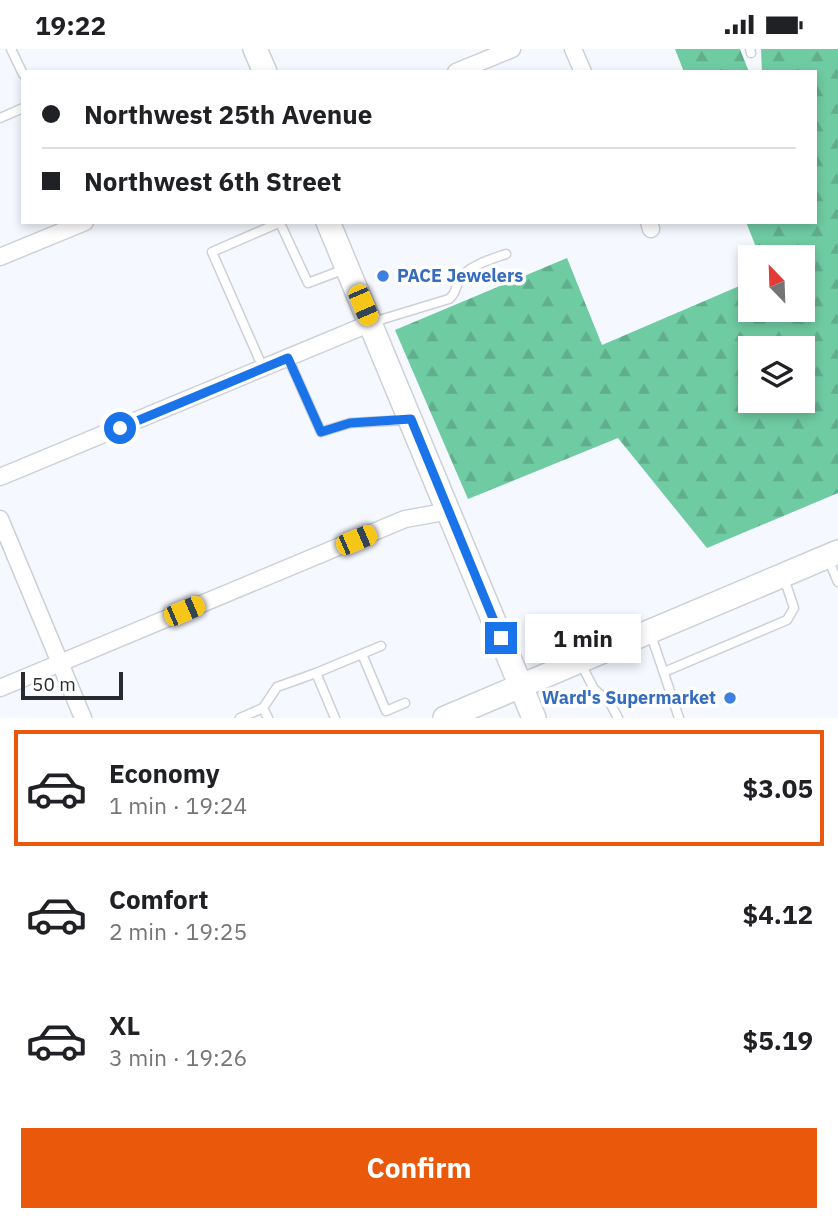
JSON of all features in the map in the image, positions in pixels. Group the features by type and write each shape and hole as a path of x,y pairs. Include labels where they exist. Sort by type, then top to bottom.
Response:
{"main road":[{"path":"329,224 534,718"},
{"path":"445,718 833,554"}],"street":[{"path":"461,70 512,49"},
{"path":"573,49 582,70"},
{"path":"0,257 65,226"},
{"path":"0,477 371,323"},
{"path":"0,688 405,519 450,511"},
{"path":"0,519 83,718"}],"lane":[{"path":"11,49 21,70"},
{"path":"0,118 21,110"},
{"path":"263,368 212,253 279,224"},
{"path":"281,224 308,283 348,268"},
{"path":"371,323 390,314 449,299 455,294 460,279 482,263 506,254"},
{"path":"288,358 321,432 350,423 411,419"},
{"path":"833,554 838,582"},
{"path":"664,672 787,620 794,608 783,575"},
{"path":"650,632 679,718"},
{"path":"240,718 264,708 277,687 381,646"},
{"path":"362,654 386,711 405,703"},
{"path":"580,661 594,689 610,703 618,718"},
{"path":"316,673 335,718"},
{"path":"264,708 268,718"}],"green space":[{"path":"675,49 740,49 748,70 683,70"},
{"path":"761,49 838,49 838,493 707,548 618,438 468,499 395,330 567,258 602,345 738,287 738,322 816,322 816,245 755,245 747,224 817,224 817,70 762,70"}],"place":[{"name":"PACE Jewelers","path":"383,276"},
{"name":"Ward's Supermarket","path":"730,698"}],"route":[{"path":"120,428 288,358 321,432 350,423 411,419 501,638"}]}
